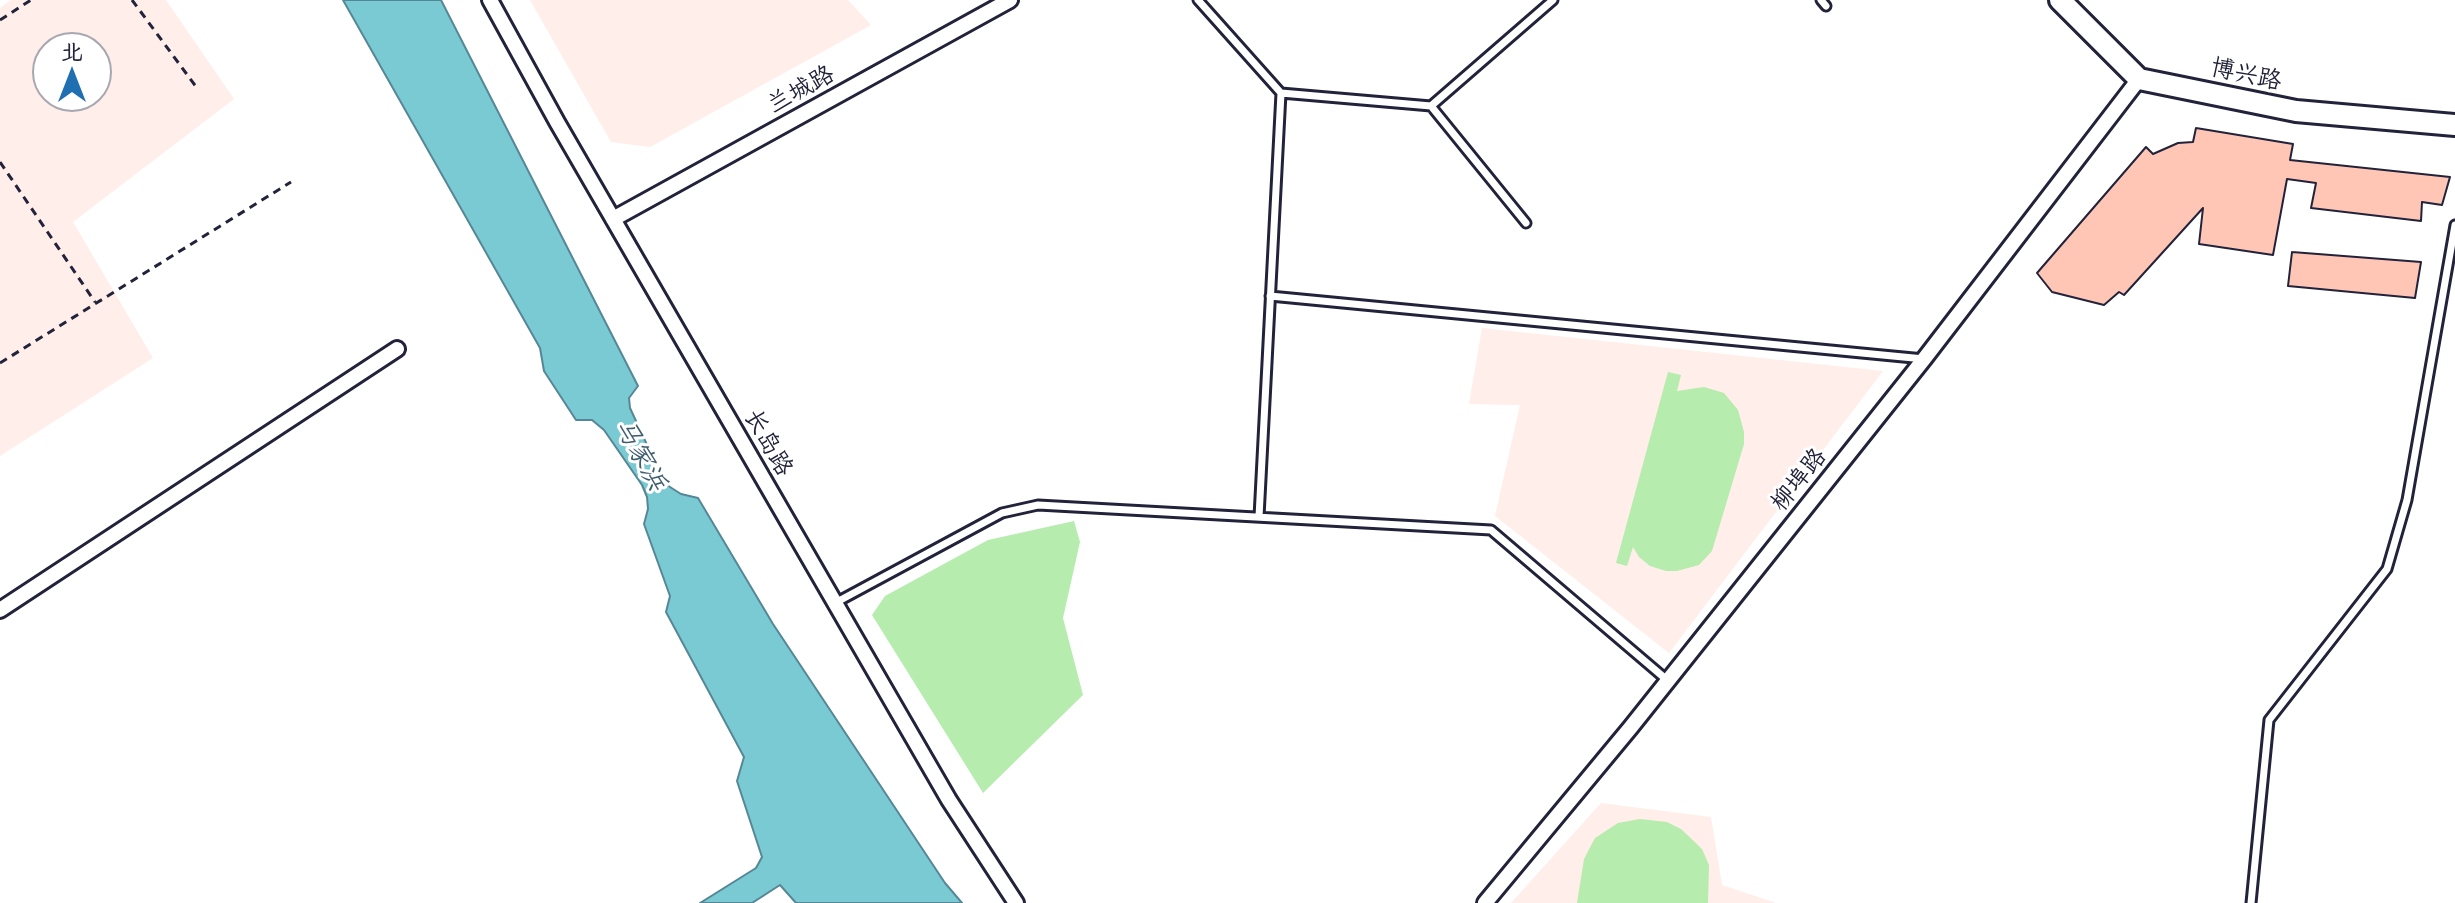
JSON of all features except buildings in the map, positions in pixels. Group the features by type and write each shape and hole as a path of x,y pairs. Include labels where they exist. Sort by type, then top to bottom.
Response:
{"street":[{"name":"长岛路","path":"490,0 949,800 1016,903"},
{"name":"兰城路","path":"613,219 1010,0"},
{"path":"2060,0 2139,79"},
{"name":"博兴路","path":"2139,79 2296,111 2455,125"},
{"name":"柳埠路","path":"1485,903 1924,359 2139,79"},
{"path":"0,610 397,349"}],"lane":[{"path":"1198,0 1281,93 1431,106 1553,0"},
{"path":"1259,517 1281,93"},
{"path":"1431,106 1526,223"},
{"path":"2251,903 2269,720 2387,569 2407,500 2455,225"},
{"path":"1270,296 1924,359"},
{"path":"835,603 1002,513 1038,505 1491,530 1667,680"}],"path":[{"path":"0,20 31,0"},
{"path":"132,0 197,88"},
{"path":"0,162 95,302"},
{"path":"0,363 291,182"}],"shaded area":[{"path":"11,0 166,0 234,99 73,222 153,358 0,456 0,8"},
{"path":"530,0 848,0 871,25 650,147 611,142"},
{"path":"1482,328 1883,371 1669,653 1495,516 1520,405 1469,404"},
{"path":"1601,803 1711,817 1722,885 1776,903 1511,903"}],"green space":[{"path":"1668,372 1681,375 1677,391 1704,387 1724,393 1738,410 1744,432 1744,444 1712,551 1699,565 1677,571 1650,566 1633,547 1627,566 1616,563"},
{"path":"1074,521 1080,542 1063,618 1083,695 983,793 872,615 885,596 988,540"},
{"path":"1640,819 1667,822 1681,829 1702,849 1709,865 1708,903 1577,903 1584,859 1595,838 1618,823"}],"water":[{"name":"马家浜","path":"343,0 441,0 638,386 629,398 630,408 661,475 670,487 681,494 698,498 773,624 945,883 962,903 796,903 780,885 752,903 700,903 756,868 762,857 737,781 744,757 666,612 670,596 644,524 647,497 604,430 592,420 576,420 544,371 540,348"}]}
